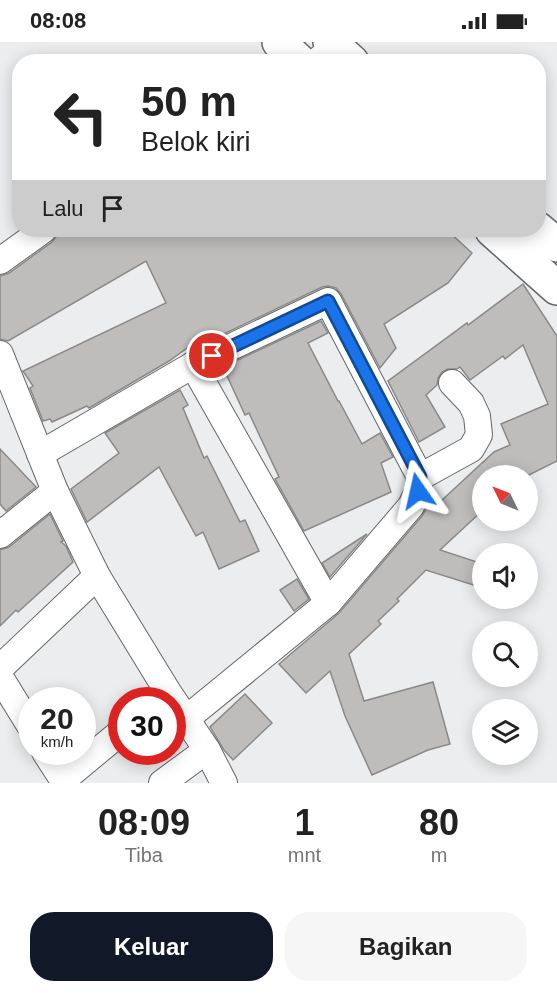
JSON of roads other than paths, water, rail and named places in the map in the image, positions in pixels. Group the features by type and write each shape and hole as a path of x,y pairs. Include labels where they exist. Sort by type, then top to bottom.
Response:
{"main road":[{"path":"500,237 557,288"}],"street":[{"path":"0,261 33,237"},
{"path":"40,454 193,365 328,301 420,477 418,491 411,506 327,603 186,718 207,750 224,783"},
{"path":"0,354 55,491 158,687"},
{"path":"193,365 327,603"},
{"path":"420,477 471,449 479,435 477,416 471,403 452,383"},
{"path":"0,535 55,491"},
{"path":"0,668 98,576"},
{"path":"0,677 18,706"},
{"path":"53,765 64,782 108,743"},
{"path":"162,783 207,750"}]}
